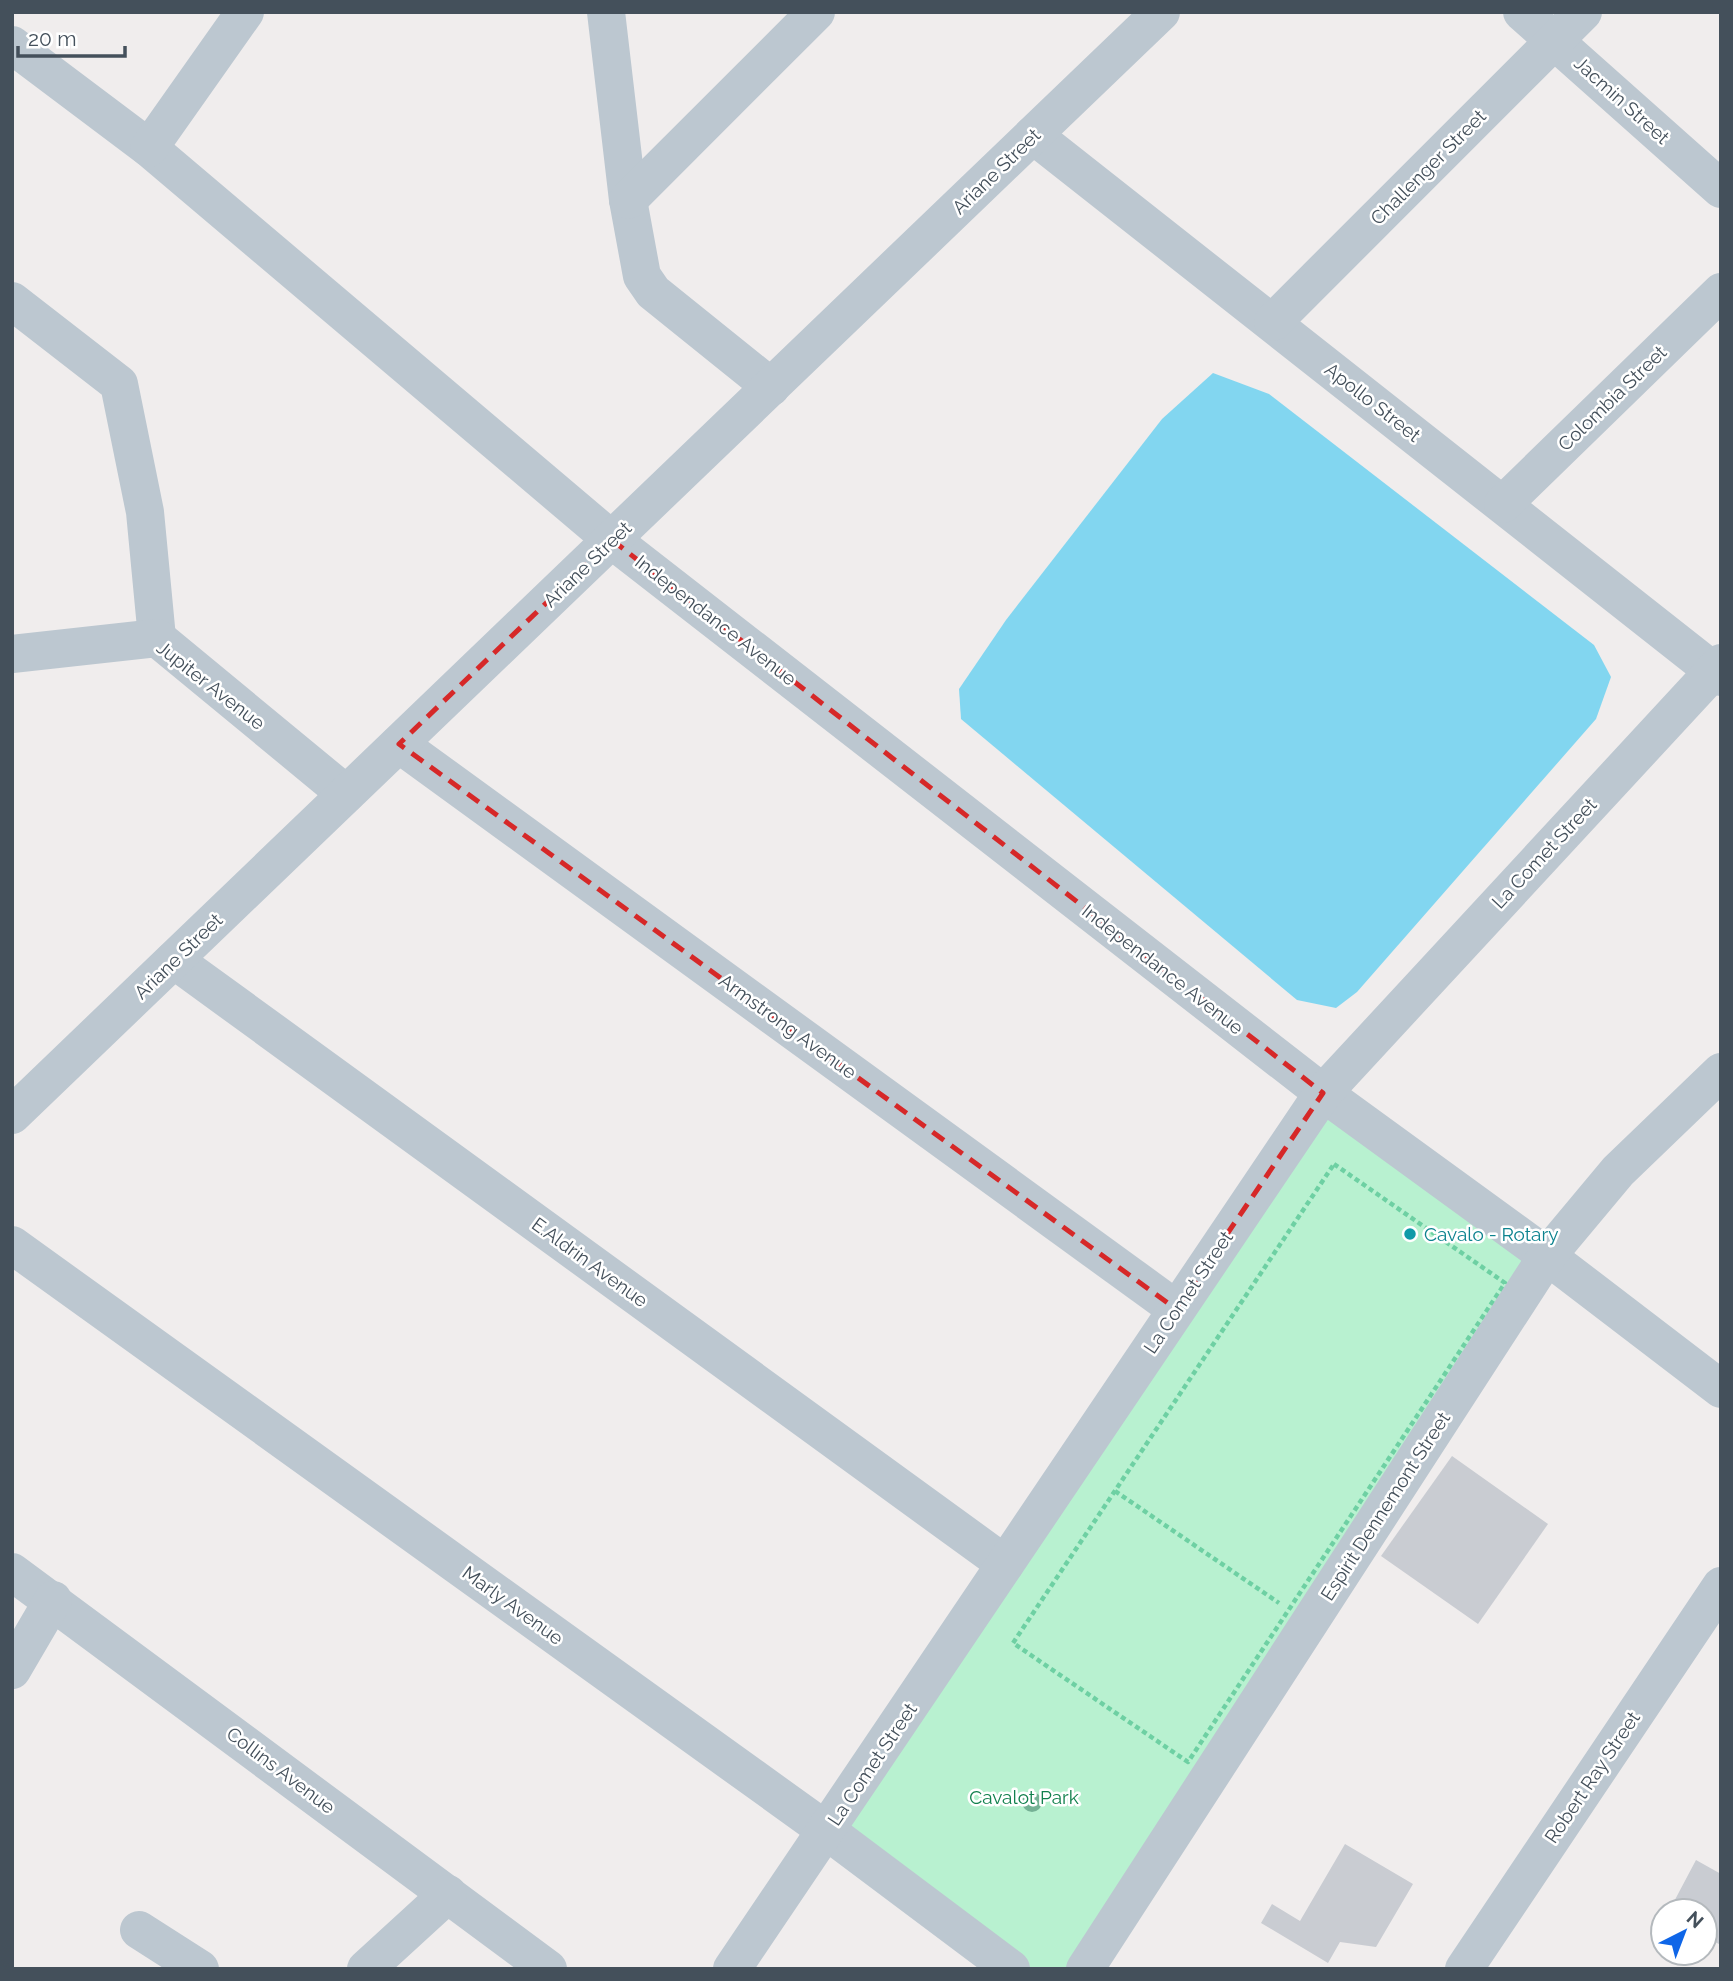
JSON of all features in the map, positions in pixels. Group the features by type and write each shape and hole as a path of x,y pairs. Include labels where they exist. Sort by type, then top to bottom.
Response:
{"street":[{"path":"149,148 245,12"},
{"path":"606,12 628,200 642,276 653,292 771,387"},
{"path":"628,200 816,12"},
{"name":"Ariane Street","path":"12,1115 1161,12"},
{"name":"Jacmin Street","path":"1522,12 1721,189"},
{"name":"Challenger Street","path":"1273,322 1583,12"},
{"name":"Independance Avenue","path":"12,45 149,148 612,540 1323,1093 1547,1256 1721,1389"},
{"name":"Apollo Street","path":"1033,135 1718,670"},
{"name":"Colombia Street","path":"1503,504 1721,292"},
{"path":"12,301 119,384 145,512 157,638"},
{"name":"Jupiter Avenue","path":"12,654 157,638 346,794"},
{"name":"La Comet Street","path":"732,1969 1323,1093 1718,670"},
{"name":"Armstrong Avenue","path":"399,744 1176,1308"},
{"name":"E.Aldrin Avenue","path":"174,960 1005,1564"},
{"name":"Espirit Dennemont Street","path":"1084,1969 1547,1256 1618,1171 1721,1072"},
{"name":"Marly Avenue","path":"12,1245 827,1831 1011,1969"},
{"name":"Collins Avenue","path":"12,1572 548,1969"},
{"name":"Robert Ray Street","path":"1464,1969 1721,1586"},
{"path":"12,1670 53,1600"},
{"path":"366,1969 448,1894"},
{"path":"139,1930 200,1969"}],"path":[{"path":"1334,1164 1505,1283 1289,1609 1188,1762 1013,1643 1334,1164"},
{"path":"1115,1491 1289,1609"}],"highlighted area":[{"path":"612,540 1323,1093 1176,1309 399,744"}],"green space":[{"name":"Cavalot Park","path":"1323,1093 1547,1256 1085,1969 1011,1969 827,1831"}],"water":[{"path":"1213,373 1269,394 1594,645 1611,677 1596,719 1357,992 1336,1008 1297,1000 961,719 959,689 1006,620 1162,419"}],"building":[{"path":"1452,1456 1548,1524 1478,1624 1381,1556"},
{"path":"1345,1844 1413,1884 1376,1947 1340,1942 1328,1963 1261,1923 1272,1904 1300,1921"},
{"path":"1696,1860 1721,1874 1721,1945 1719,1897 1676,1897"}],"place":[{"name":"Cavalo - Rotary","path":"1410,1234"}]}
